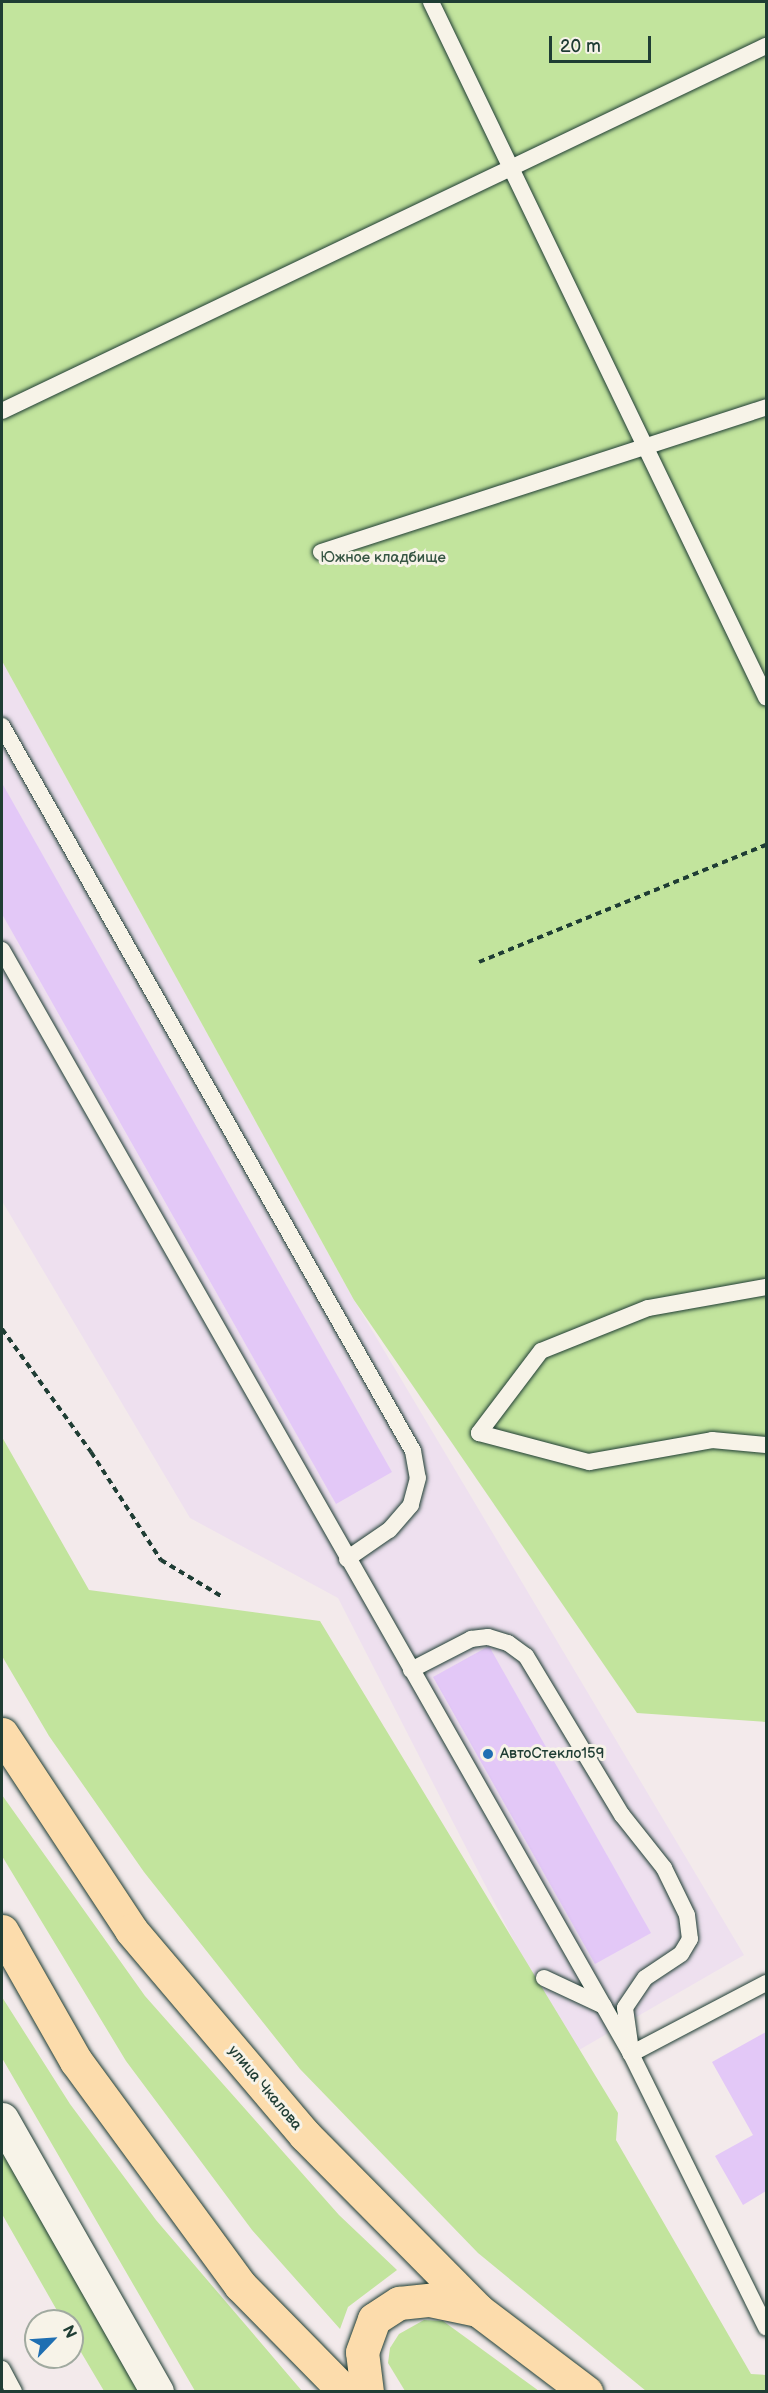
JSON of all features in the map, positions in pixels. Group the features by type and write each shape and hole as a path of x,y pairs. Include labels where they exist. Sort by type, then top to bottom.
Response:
{"main road":[{"name":"улица Чкалова","path":"2,1734 130,1930 305,2135 478,2310 586,2391"},
{"path":"2,1931 76,2061 240,2285 345,2391"},
{"path":"367,2391 362,2352 374,2319 399,2303 430,2300 478,2310"}],"street":[{"path":"2,2119 156,2391"}],"lane":[{"path":"431,2 766,697"},
{"path":"2,411 766,46"},
{"path":"321,552 766,407"},
{"path":"2,726 413,1451 418,1478 411,1505 389,1530 347,1559"},
{"path":"2,950 631,2054 766,2327"},
{"path":"766,1287 648,1308 541,1351 479,1433 590,1462 712,1440 766,1445"},
{"path":"411,1670 471,1639 488,1638 508,1643 526,1656 622,1815 664,1868 687,1914 690,1939 681,1954 645,1978 625,2008 631,2054"},
{"path":"544,1978 604,2006"},
{"path":"631,2054 766,1983"},
{"path":"2,2369 14,2391"}],"path":[{"path":"479,962 766,845"},
{"path":"2,1329 91,1452 161,1560 221,1596"}],"shaded area":[{"path":"2,661 354,1300 744,1955 572,2054 338,1598 190,1518 2,1201"}],"green space":[{"name":"Южное кладбище","path":"2,2 766,2 766,1722 637,1713 354,1300 2,661"},
{"path":"2,1437 89,1590 320,1621 618,2113 616,2140 751,2374 766,2375 766,2391 646,2391 478,2253 300,2069 144,1872 49,1736 2,1656"},
{"path":"2,1795 145,1996 339,2215 397,2270 348,2307 340,2329 252,2230 126,2061 2,1856"},
{"path":"2,1997 70,2104 156,2220 302,2391 195,2391 2,2058"},
{"path":"2,2147 144,2391 104,2391 84,2357 84,2309 56,2309 2,2214"},
{"path":"424,2320 443,2321 539,2391 405,2391 388,2363 390,2348 399,2334"}],"building":[{"path":"2,783 392,1472 336,1504 2,914"},
{"path":"489,1646 651,1933 595,1964 433,1677"},
{"path":"766,2032 766,2191 743,2205 715,2156 753,2135 712,2062"}],"place":[{"name":"АвтоСтекло159","path":"488,1754"}]}
